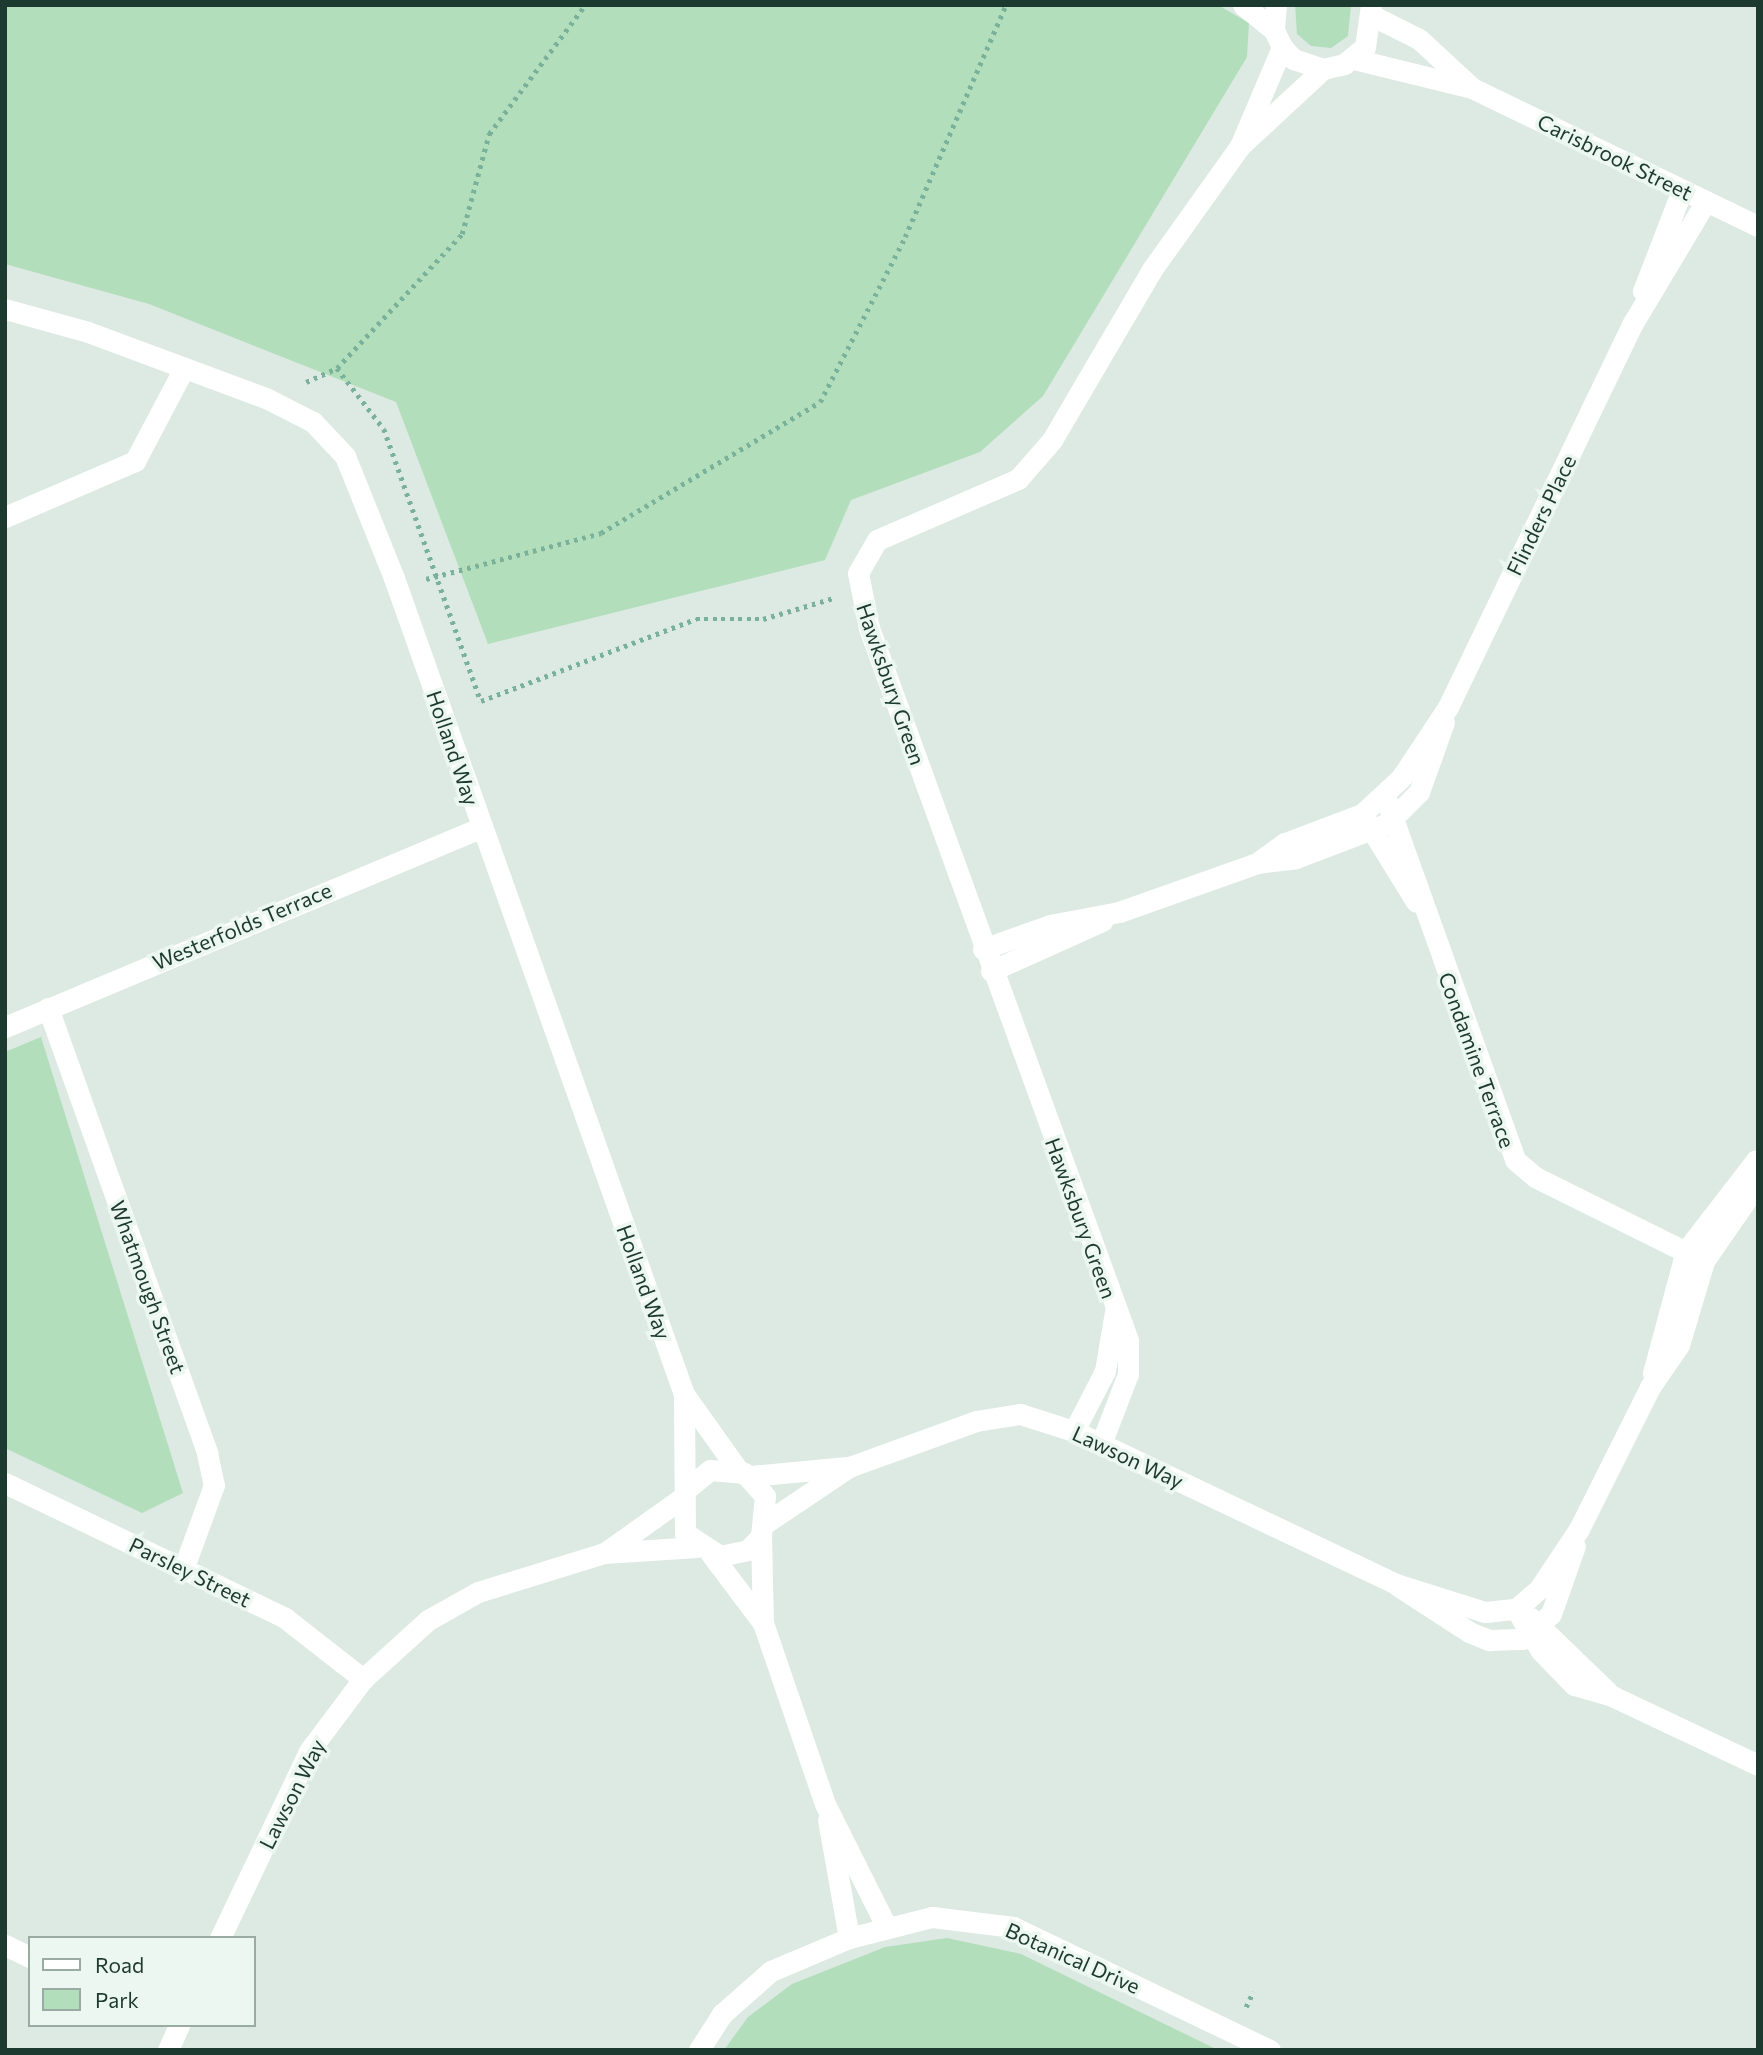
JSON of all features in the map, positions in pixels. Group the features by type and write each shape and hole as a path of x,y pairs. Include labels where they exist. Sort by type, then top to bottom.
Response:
{"street":[{"path":"1243,5 1278,38 1293,59 1323,69 1354,59 1365,47 1372,11"},
{"name":"Hawksbury Green","path":"1240,146 1278,38 1276,5"},
{"name":"Carisbrook Street","path":"1372,11 1419,39 1472,88"},
{"name":"Carisbrook Street","path":"1354,59 1472,88 1758,226"},
{"name":"Hawksbury Green","path":"1101,1444 1130,1357 991,971 859,591 858,573 877,540 968,506 1018,479 1035,460 1153,268 1240,146 1323,69"},
{"name":"Flinders Place","path":"1633,323 1682,190"},
{"name":"Flinders Place","path":"984,949 1050,925 1119,912 1257,863 1285,843 1367,823 1390,808 1448,707 1633,323 1706,201"},
{"name":"Holland Way","path":"5,309 184,368 313,422 345,456 394,578 480,828 684,1394 744,1473"},
{"path":"5,517 135,461 184,368"},
{"name":"Condamine Terrace","path":"1390,808 1414,864 1424,916 1515,1160 1535,1177 1695,1256"},
{"name":"Condamine Terrace","path":"1367,823 1424,916"},
{"name":"Westerfolds Terrace","path":"5,1027 480,828"},
{"name":"Flinders Place","path":"991,971 1061,944 1119,912"},
{"name":"Whatmough Street","path":"48,1008 207,1453 214,1485 184,1567"},
{"path":"1756,1159 1749,1196 1695,1256 1690,1320 1650,1387 1579,1529 1539,1589 1517,1609 1536,1630 1612,1696 1758,1765"},
{"name":"Hawksbury Green","path":"1074,1431 1105,1371 1115,1312"},
{"name":"Holland Way","path":"684,1394 685,1493"},
{"name":"Lawson Way","path":"744,1473 849,1467 1000,1416 1031,1416 1074,1431 1396,1584 1485,1612 1517,1609"},
{"name":"Lawson Way","path":"764,1529 849,1467"},
{"path":"763,1623 682,1525 685,1493 710,1470 744,1473 765,1496 763,1623 825,1804 886,1926"},
{"name":"Parsley Street","path":"5,1483 285,1618 363,1679"},
{"name":"Lawson Way","path":"604,1553 685,1493"},
{"path":"704,1550 739,1553 764,1529"},
{"path":"1536,1630 1561,1594 1579,1529"},
{"name":"Lawson Way","path":"221,1936 309,1751 363,1679 428,1620 478,1592 604,1553 704,1550"},
{"name":"Lawson Way","path":"1396,1584 1429,1611 1489,1640 1536,1630"},
{"path":"825,1804 849,1938"},
{"name":"Botanical Drive","path":"699,2050 722,2014 771,1971 849,1938 886,1926 932,1917 1013,1927 1270,2050"},
{"path":"5,1945 28,1956"},
{"path":"168,2050 177,2027"}],"path":[{"path":"585,5 489,134 462,234 337,368 384,429 481,701 696,619 762,619 859,591"},
{"path":"394,578 438,580 601,533 820,402 905,237 1006,5"}],"green space":[{"path":"5,5 1218,5 1249,23 1247,57 1043,396 980,452 851,500 825,560 488,644 396,402 149,304 5,264"},
{"path":"1295,5 1351,5 1348,36 1331,48 1311,46 1297,34"},
{"path":"41,1037 183,1493 142,1513 5,1448 5,1052"},
{"path":"947,1938 1021,1954 1218,2050 724,2050 748,2017 792,1984 885,1947"}]}
